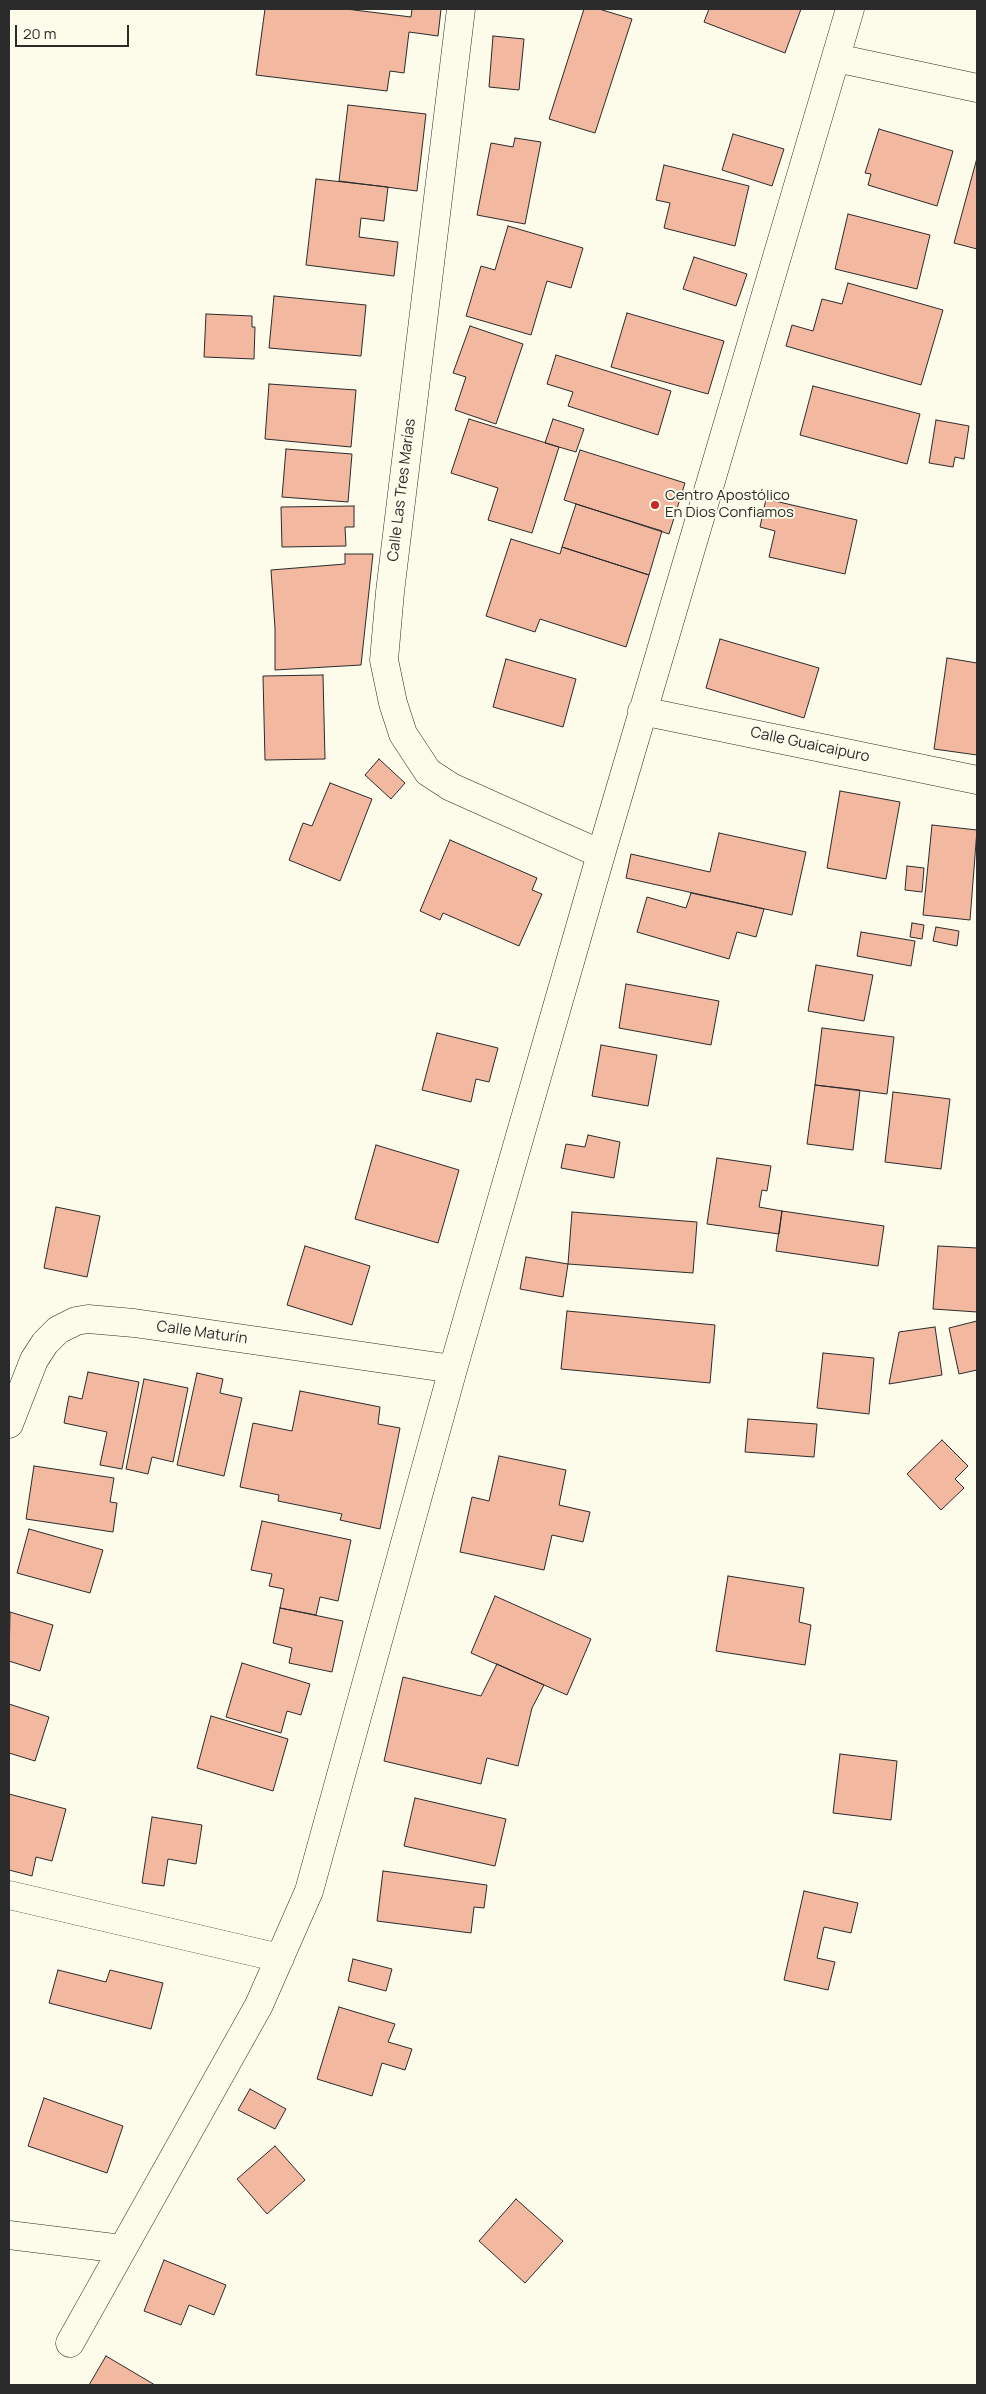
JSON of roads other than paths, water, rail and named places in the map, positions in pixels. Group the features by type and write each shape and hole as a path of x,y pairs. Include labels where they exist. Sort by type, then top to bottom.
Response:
{"street":[{"name":"Calle Las Tres Marías","path":"461,9 391,582 384,660 393,702 403,734 428,772 451,787 601,854"},
{"path":"70,2343 259,2005 309,1891 453,1369 642,711 850,9"},
{"path":"836,58 977,88"},
{"name":"Calle Guaicaipuro","path":"642,711 977,780"},
{"name":"Calle Maturín","path":"9,1424 34,1360 45,1343 58,1330 76,1320 88,1319 134,1323 453,1369"},
{"path":"9,1895 280,1958"},
{"path":"9,2235 122,2249"}],"place":[{"name":"Centro Apostólico En Dios Confiamos","path":"655,505"}]}
